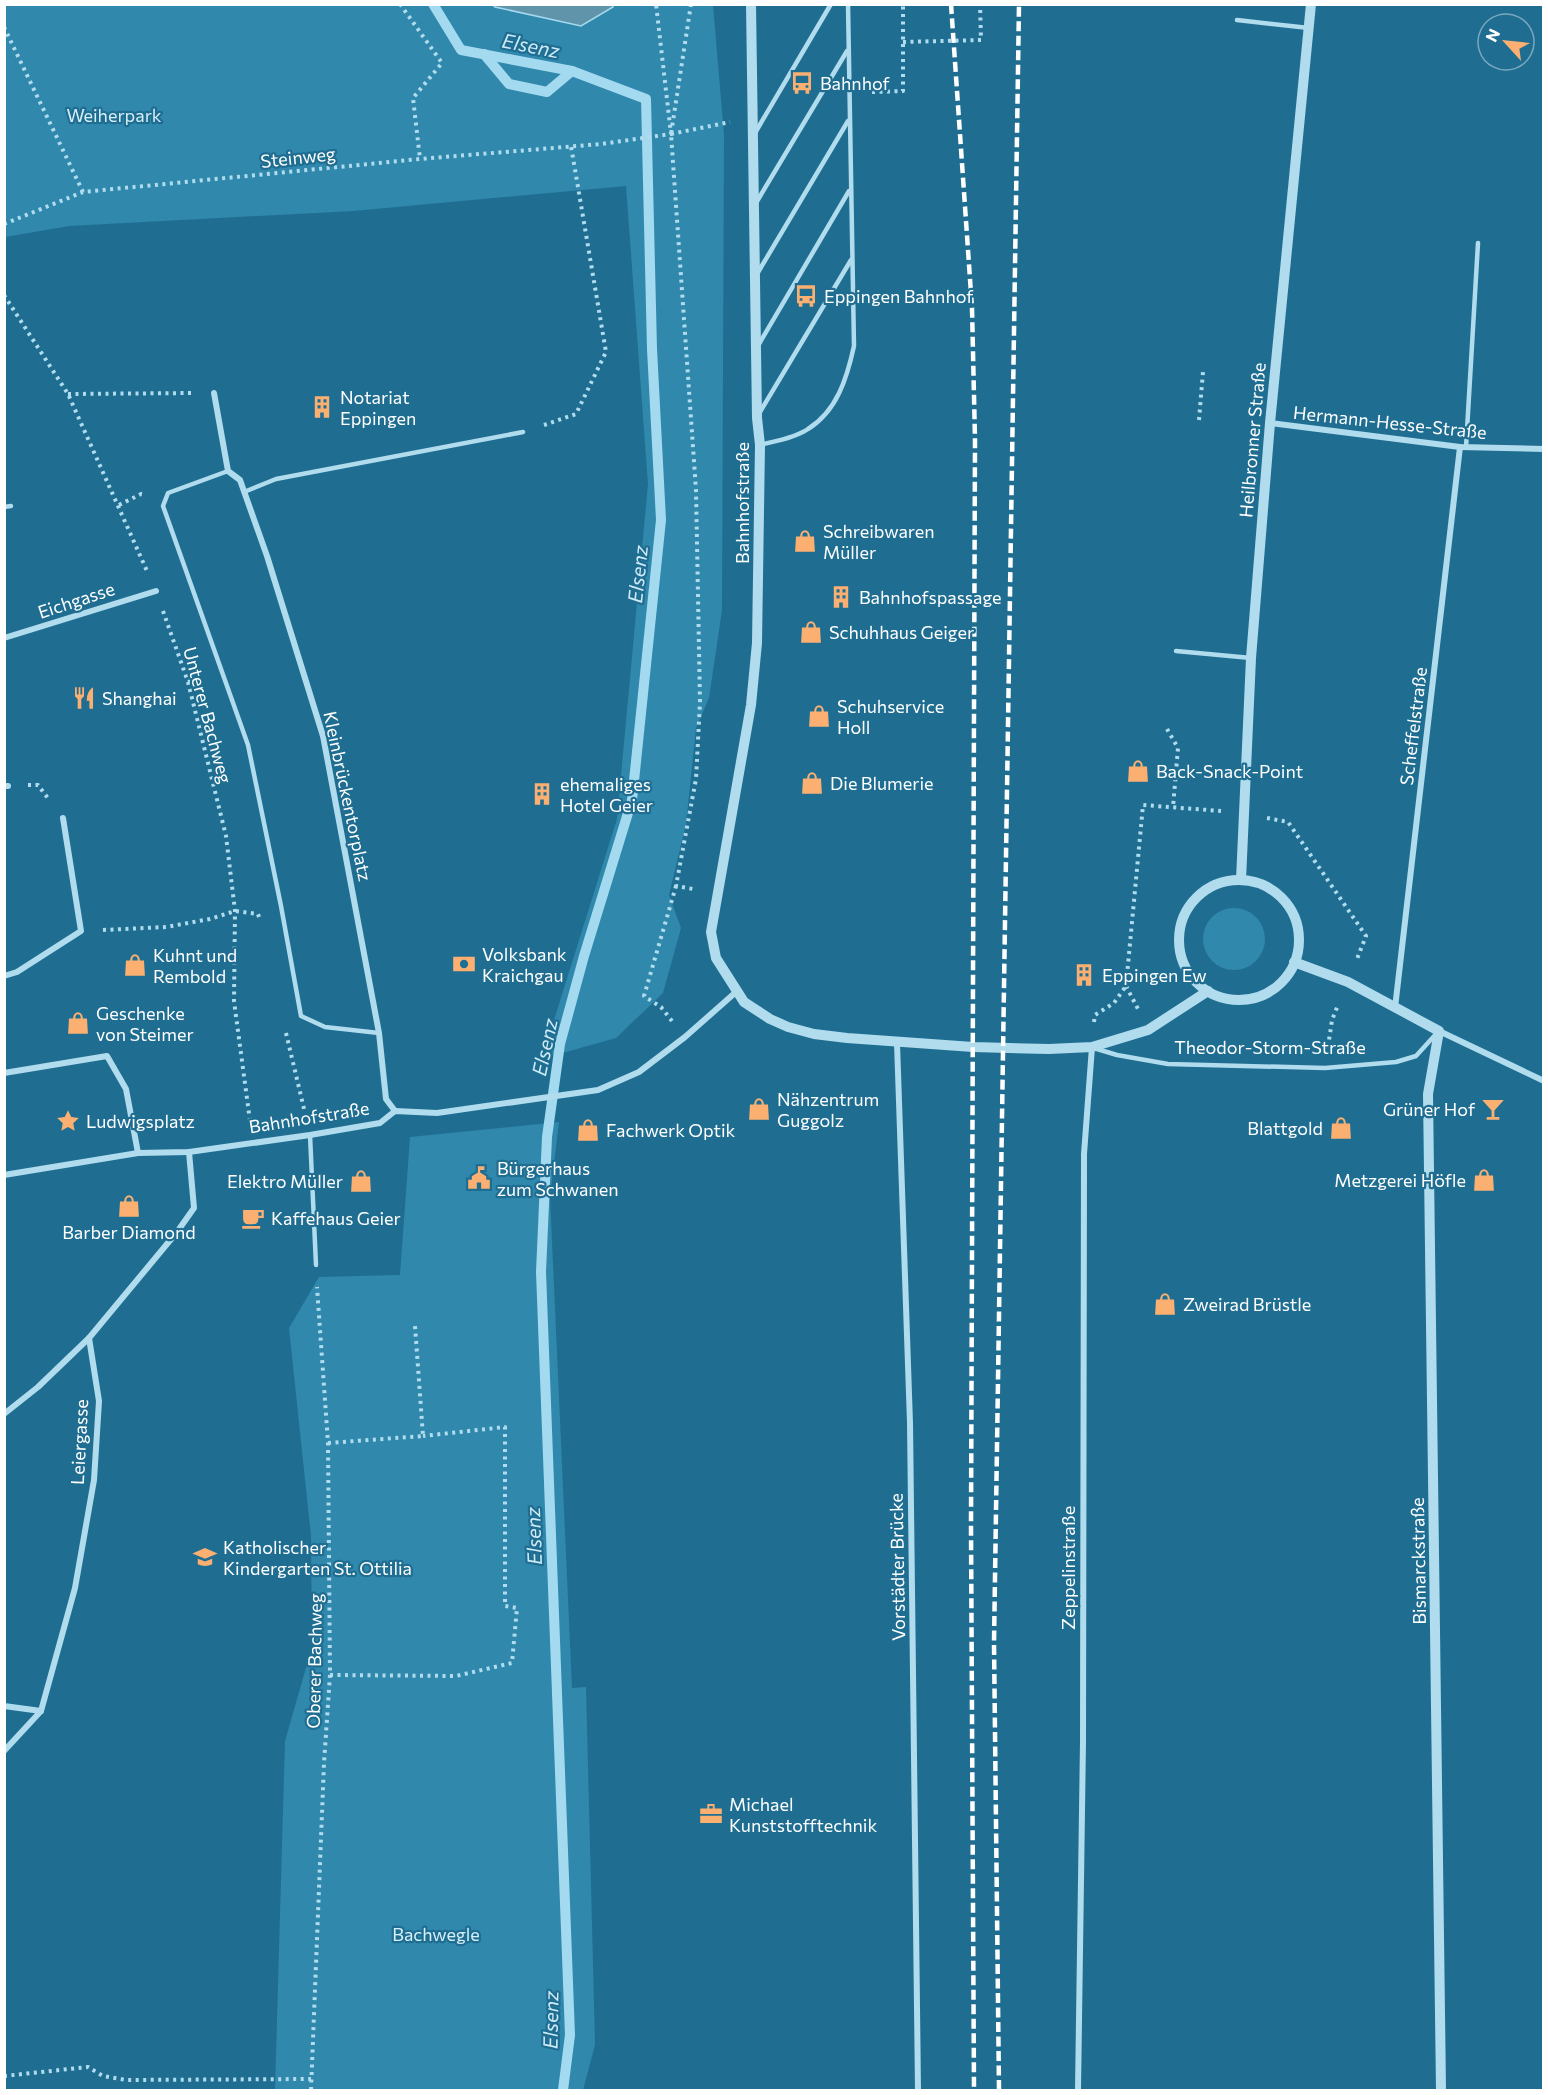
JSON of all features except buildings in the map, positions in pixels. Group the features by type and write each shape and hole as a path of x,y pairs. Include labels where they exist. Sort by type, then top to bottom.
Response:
{"street":[{"name":"Bahnhofstraße","path":"751,4 754,279 757,418 760,445 757,643 751,705 711,932 716,958 736,992 744,1002 770,1019 814,1034 897,1043"},
{"name":"Heilbronner Straße","path":"1241,880 1251,658 1270,423 1311,4"},
{"name":"Kleinbrückentorplatz","path":"214,393 228,471 240,480 267,556 323,736 379,1033 386,1099 395,1111"},
{"name":"Hermann-Hesse-Straße","path":"1270,423 1463,447 1544,449"},
{"name":"Scheffelstraße","path":"1395,1008 1463,447"},
{"name":"Eichgasse","path":"4,638 156,591"},
{"path":"4,976 17,972 81,931 63,818"},
{"path":"1241,880 1261,884 1279,895 1292,912 1299,942 1294,962 1283,980 1267,993 1258,997 1227,998 1208,991 1191,976 1185,966 1180,945 1182,923 1192,903 1209,888 1241,880"},
{"path":"1294,962 1348,982 1439,1031 1544,1081"},
{"name":"Theodor-Storm-Straße","path":"897,1043 1005,1048 1092,1047 1148,1030 1208,991"},
{"name":"Bahnhofstraße","path":"4,1175 138,1153 189,1152 310,1135 380,1123 395,1111 437,1113 598,1090 639,1072 685,1037 736,992"},
{"name":"Bismarckstraße","path":"1439,1031 1428,1094 1441,2091"},
{"name":"Vorstädter Brücke","path":"897,1043 910,1423 918,2091"},
{"name":"Zeppelinstraße","path":"1078,2091 1083,1741 1084,1154 1092,1047"},
{"path":"4,1073 107,1056 126,1089 138,1153"},
{"path":"4,1414 38,1387 89,1338 177,1232 194,1208 189,1152"},
{"name":"Leiergasse","path":"4,1751 41,1711 75,1588 94,1480 99,1401 89,1338"},
{"path":"4,1706 41,1711"}],"lane":[{"path":"752,138 831,4"},
{"path":"760,445 808,430 824,416 837,399 848,374 854,346 848,4"},
{"path":"1237,20 1309,28"},
{"path":"753,208 848,50"},
{"path":"754,279 849,120"},
{"path":"756,349 850,190"},
{"path":"1463,447 1478,243"},
{"path":"757,418 851,260"},
{"path":"244,492 276,479 523,432"},
{"path":"228,471 168,494 163,506 248,746 301,1016 325,1027 379,1033"},
{"path":"4,507 11,506"},
{"path":"1176,651 1251,658"},
{"name":"Theodor-Storm-Straße","path":"1092,1047 1117,1055 1168,1065 1325,1068 1396,1062 1416,1056 1439,1031"},
{"path":"310,1135 316,1265"}],"path":[{"path":"399,4 442,63 413,98 420,159"},
{"path":"656,4 671,134 696,490 700,702 696,779 676,886 644,996 661,1006 685,1037"},
{"path":"671,134 691,4"},
{"path":"850,93 903,91 903,4"},
{"path":"903,42 981,40 980,4"},
{"path":"4,27 83,192"},
{"name":"Steinweg","path":"4,224 83,192 601,144 661,136 751,118"},
{"path":"523,432 576,414 606,352 571,146"},
{"name":"Unterer Bachweg","path":"4,295 68,394 156,591 188,682 225,836 235,911 234,1001 253,1143"},
{"path":"1198,420 1203,372"},
{"path":"68,394 214,393"},
{"path":"1167,729 1178,748 1173,807"},
{"path":"6,786 38,785 63,818"},
{"path":"1092,1047 1095,1015 1114,1003 1126,986 1143,805 1244,813 1288,822 1366,936 1332,1020 1325,1068"},
{"path":"676,886 717,894"},
{"path":"81,931 166,927 210,919 235,911"},
{"name":"Oberer Bachweg","path":"311,2091 324,1763 330,1675 328,1443 316,1265"},
{"path":"415,1326 423,1436"},
{"path":"328,1443 505,1427 505,1606 517,1608 512,1663 456,1676 330,1675"},
{"path":"4,2076 87,2067 103,2076 126,2080 311,2079"}],"green space":[{"name":"Weiherpark","path":"5,5 713,5 724,135 722,610 709,698 696,728 686,824 669,895 681,928 663,993 616,1038 548,1057 549,1036 617,819 648,484 626,186 353,211 69,226 5,237"},
{"path":"1234,908 1256,917 1265,939 1256,961 1234,970 1212,961 1203,939 1212,917"},
{"name":"Bachwegle","path":"559,1122 550,1197 572,1688 586,1687 595,2045 583,2090 275,2090 285,1741 312,1647 311,1536 289,1328 319,1277 400,1275 410,1137"}],"shaded area":[{"path":"493,5 613,5 581,26"}],"waterway":[{"name":"Elsenz","path":"433,4 461,50 572,71 646,99 652,349 661,520 632,800 584,956 560,1044 547,1137 541,1272 570,2035 563,2090"},
{"name":"Elsenz","path":"484,54 509,84 547,92 572,71"}],"railway":[{"path":"951,4 972,308 975,440 971,1527 974,2090"},
{"path":"999,2090 994,1643 1019,4"}],"place":[{"name":"Bahnhof","path":"802,83"},
{"name":"Eppingen Bahnhof","path":"806,296"},
{"name":"Notariat Eppingen","path":"322,407"},
{"name":"Schreibwaren Müller","path":"805,541"},
{"name":"Bahnhofspassage","path":"841,597"},
{"name":"Schuhhaus Geiger","path":"811,632"},
{"name":"Shanghai","path":"84,698"},
{"name":"Schuhservice Holl","path":"819,716"},
{"name":"Back-Snack-Point","path":"1138,771"},
{"name":"Die Blumerie","path":"812,783"},
{"name":"ehemaliges Hotel Geier","path":"542,794"},
{"name":"Volksbank Kraichgau","path":"464,964"},
{"name":"Kuhnt und Rembold","path":"135,965"},
{"name":"Eppingen Ew","path":"1084,975"},
{"name":"Geschenke von Steimer","path":"78,1023"},
{"name":"Nähzentrum Guggolz","path":"759,1109"},
{"name":"Grüner Hof","path":"1493,1109"},
{"name":"Ludwigsplatz","path":"68,1121"},
{"name":"Blattgold","path":"1341,1128"},
{"name":"Fachwerk Optik","path":"588,1130"},
{"name":"Bürgerhaus zum Schwanen","path":"479,1178"},
{"name":"Metzgerei Höfle","path":"1484,1180"},
{"name":"Elektro Müller","path":"361,1181"},
{"name":"Barber Diamond","path":"129,1206"},
{"name":"Kaffehaus Geier","path":"253,1218"},
{"name":"Zweirad Brüstle","path":"1165,1304"},
{"name":"Katholischer Kindergarten St. Ottilia","path":"205,1557"},
{"name":"Michael Kunststofftechnik","path":"711,1814"}]}
